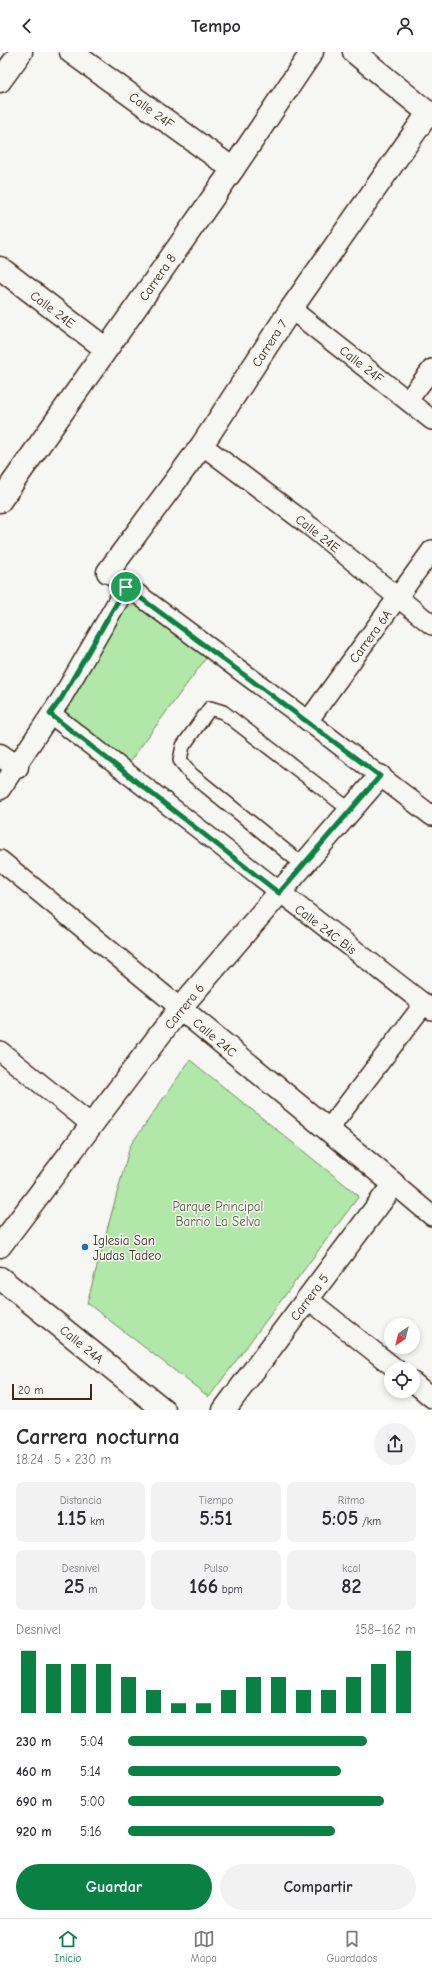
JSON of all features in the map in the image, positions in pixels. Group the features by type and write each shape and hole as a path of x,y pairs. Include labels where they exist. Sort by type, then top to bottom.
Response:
{"street":[{"path":"0,81 21,52"},
{"name":"Calle 24F","path":"71,52 233,169"},
{"name":"Carrera 8","path":"0,500 233,169 312,52"},
{"path":"354,52 430,114"},
{"name":"Carrera 7","path":"108,572 202,445 291,309 430,114"},
{"name":"Calle 24E","path":"0,268 106,349"},
{"name":"Calle 24F","path":"291,309 432,420"},
{"path":"408,400 432,369"},
{"name":"Calle 24E","path":"202,445 311,527 432,625"},
{"name":"Carrera 6A","path":"308,721 432,550"},
{"path":"108,572 126,587 308,721 432,816"},
{"path":"0,790 8,761 50,714 61,699 126,587"},
{"name":"Calle 24C Bis","path":"50,714 428,1007"},
{"name":"Carrera 6","path":"0,1246 180,1008 380,776"},
{"name":"Calle 24C","path":"0,860 394,1184"},
{"path":"328,1130 428,1007"},
{"path":"0,1051 92,1125"},
{"path":"394,1184 432,1216"},
{"name":"Carrera 5","path":"224,1410 394,1184"},
{"name":"Calle 24A","path":"0,1278 164,1410"},
{"path":"308,1299 387,1362"},
{"path":"420,1388 432,1398"}],"lane":[{"path":"303,865 191,774 180,760 184,746 210,708 223,712 350,810"}],"green space":[{"path":"127,599 206,658 125,768 60,713"},
{"name":"Parque Principal Barrio La Selva","path":"190,1060 359,1196 209,1397 87,1303 130,1146"}],"place":[{"name":"Iglesia San Judas Tadeo","path":"85,1247"}],"route":[{"path":"126,587 380,776 279,893 50,714 61,699 126,587"}]}
